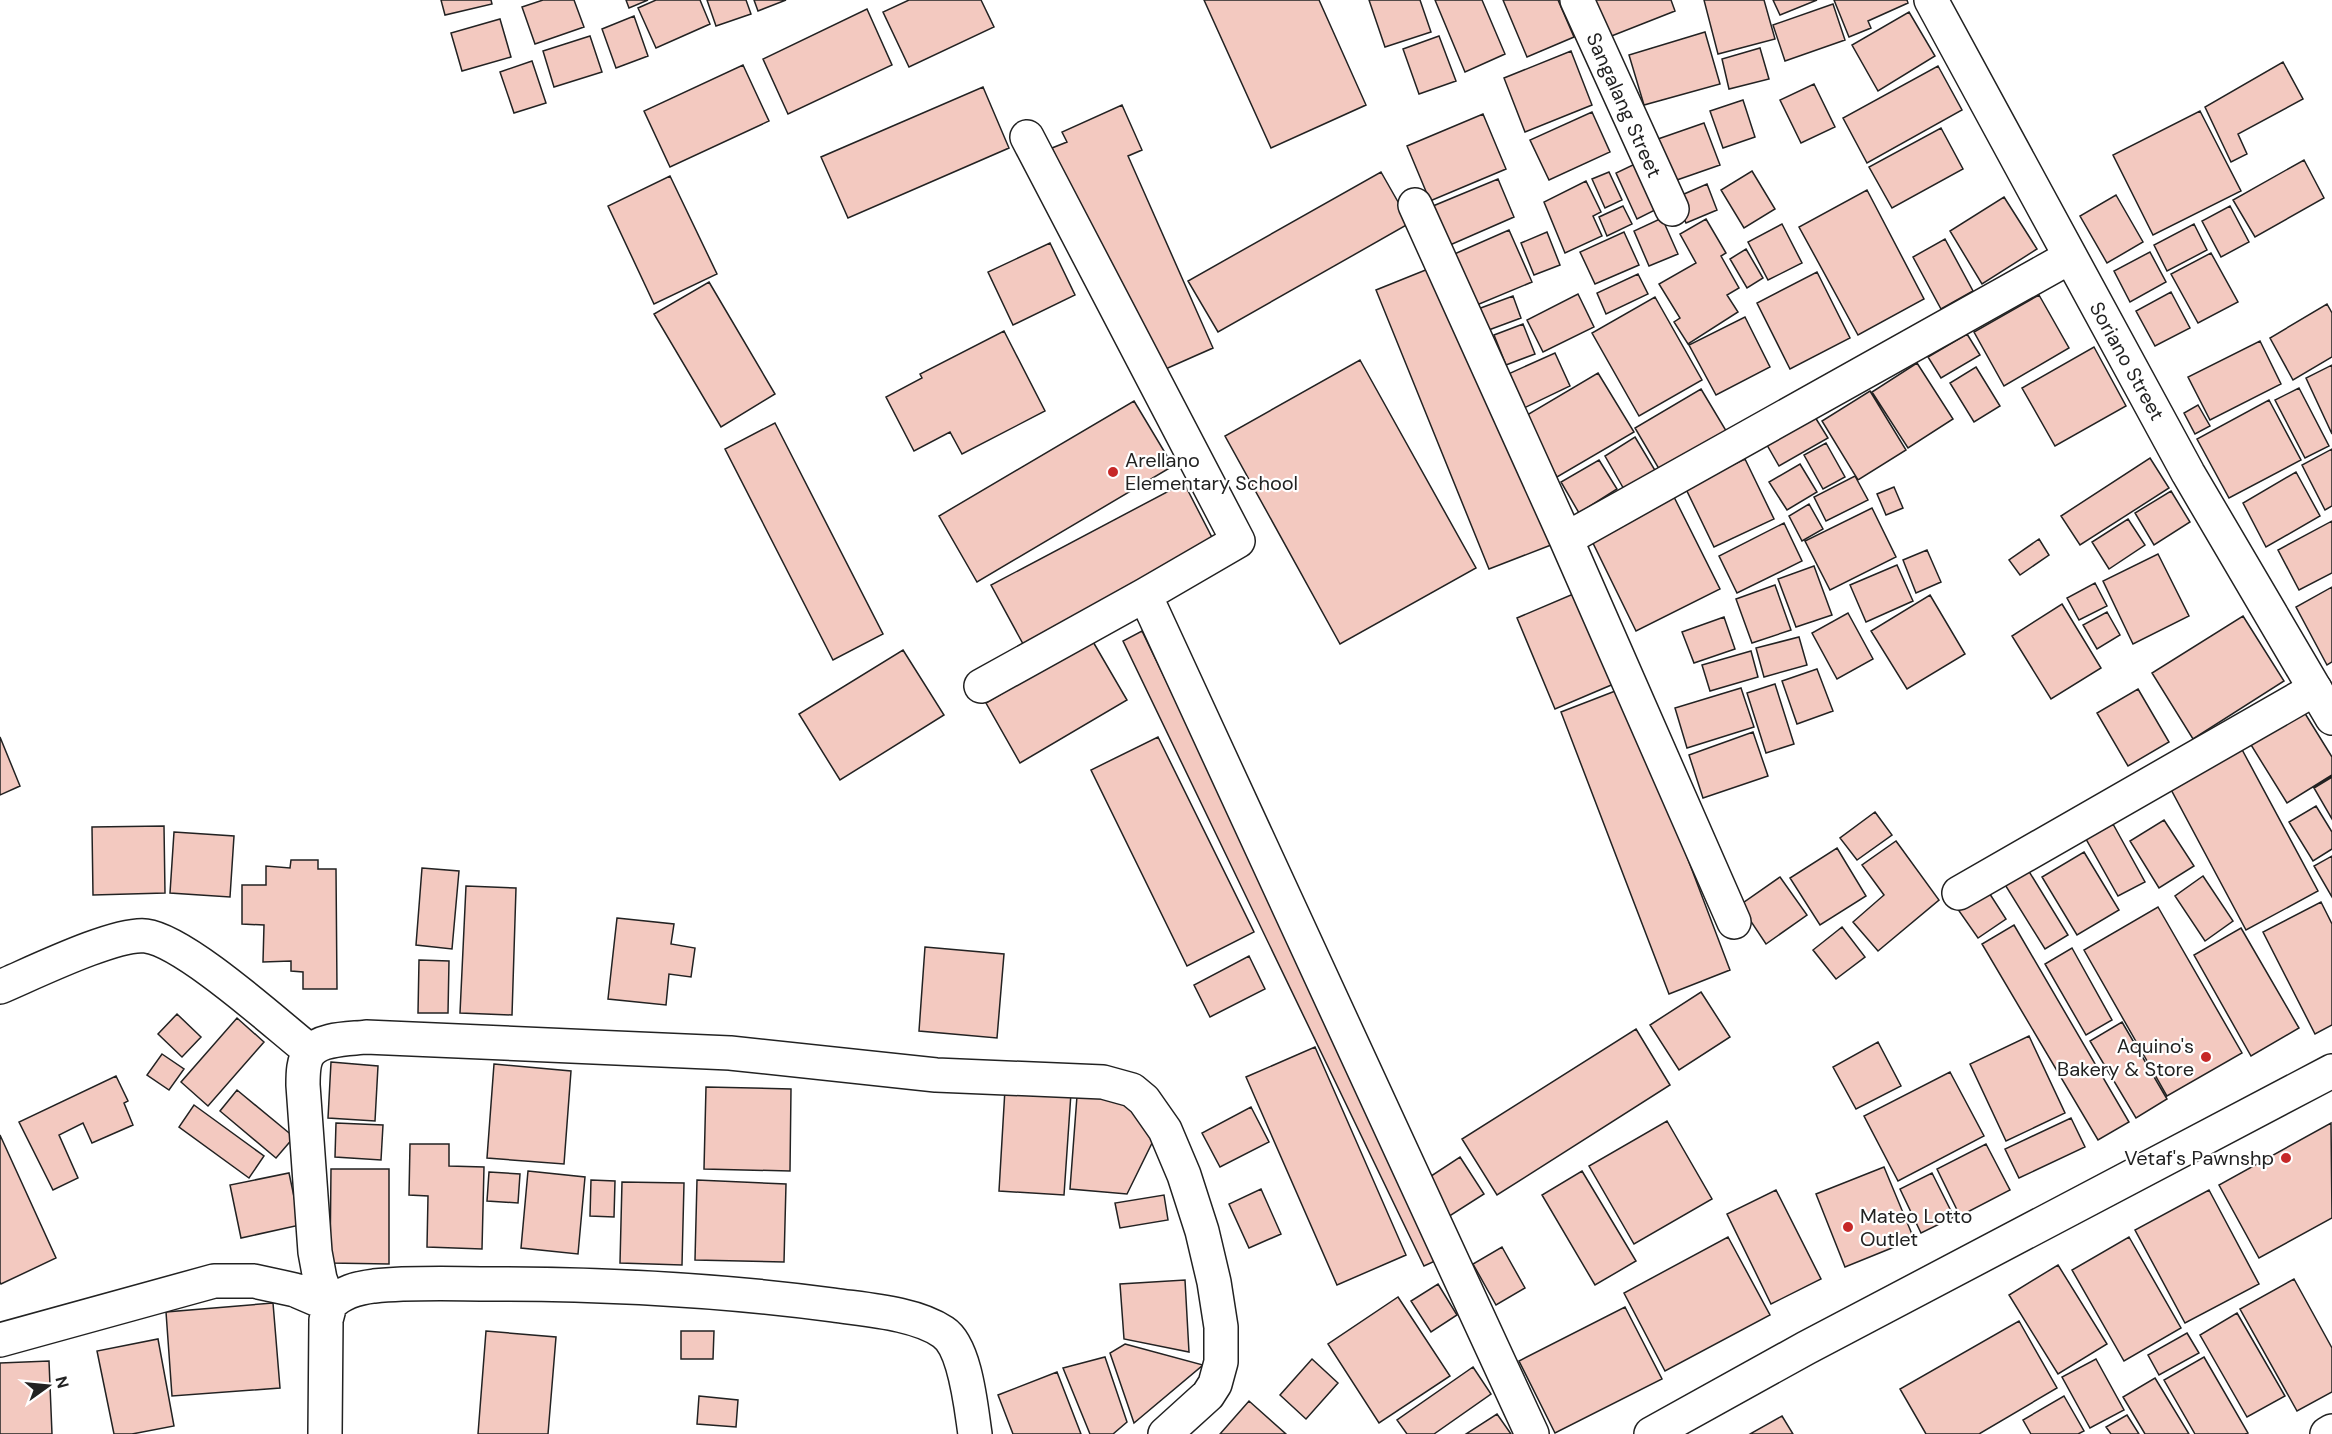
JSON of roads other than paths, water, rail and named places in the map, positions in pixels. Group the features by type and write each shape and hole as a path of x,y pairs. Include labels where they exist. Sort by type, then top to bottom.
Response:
{"street":[{"name":"Sangalang Street","path":"1577,0 1672,209"},
{"name":"Soriano Street","path":"1931,0 2188,473 2332,718"},
{"path":"981,686 1238,541 1027,137"},
{"path":"1415,204 1566,539 1734,922"},
{"path":"1566,539 2070,257"},
{"path":"1145,595 1532,1434"},
{"path":"1959,893 2315,689"},
{"path":"0,987 104,944 145,936 176,947 310,1051"},
{"path":"330,1305 315,1252 303,1085 304,1065 310,1051 325,1043 366,1038 634,1048 730,1053 936,1075 1103,1082 1132,1090 1144,1100 1165,1130 1184,1175 1202,1231 1214,1282 1221,1327 1221,1362 1215,1384 1208,1395 1165,1434"},
{"path":"1651,1434 1806,1348 2332,1071"},
{"path":"0,1340 192,1285 214,1281 254,1281 296,1290 330,1305"},
{"path":"325,1434 326,1320 330,1305 337,1296 375,1286 566,1284 775,1297 888,1314 933,1326 952,1340 963,1371 975,1434"},
{"path":"2327,1434 2332,1431"}],"place":[{"name":"Arellano Elementary School","path":"1113,472"},
{"name":"Aquino's Bakery & Store","path":"2206,1057"},
{"name":"Vetaf's Pawnshp","path":"2286,1158"},
{"name":"Mateo Lotto Outlet","path":"1848,1227"}]}
